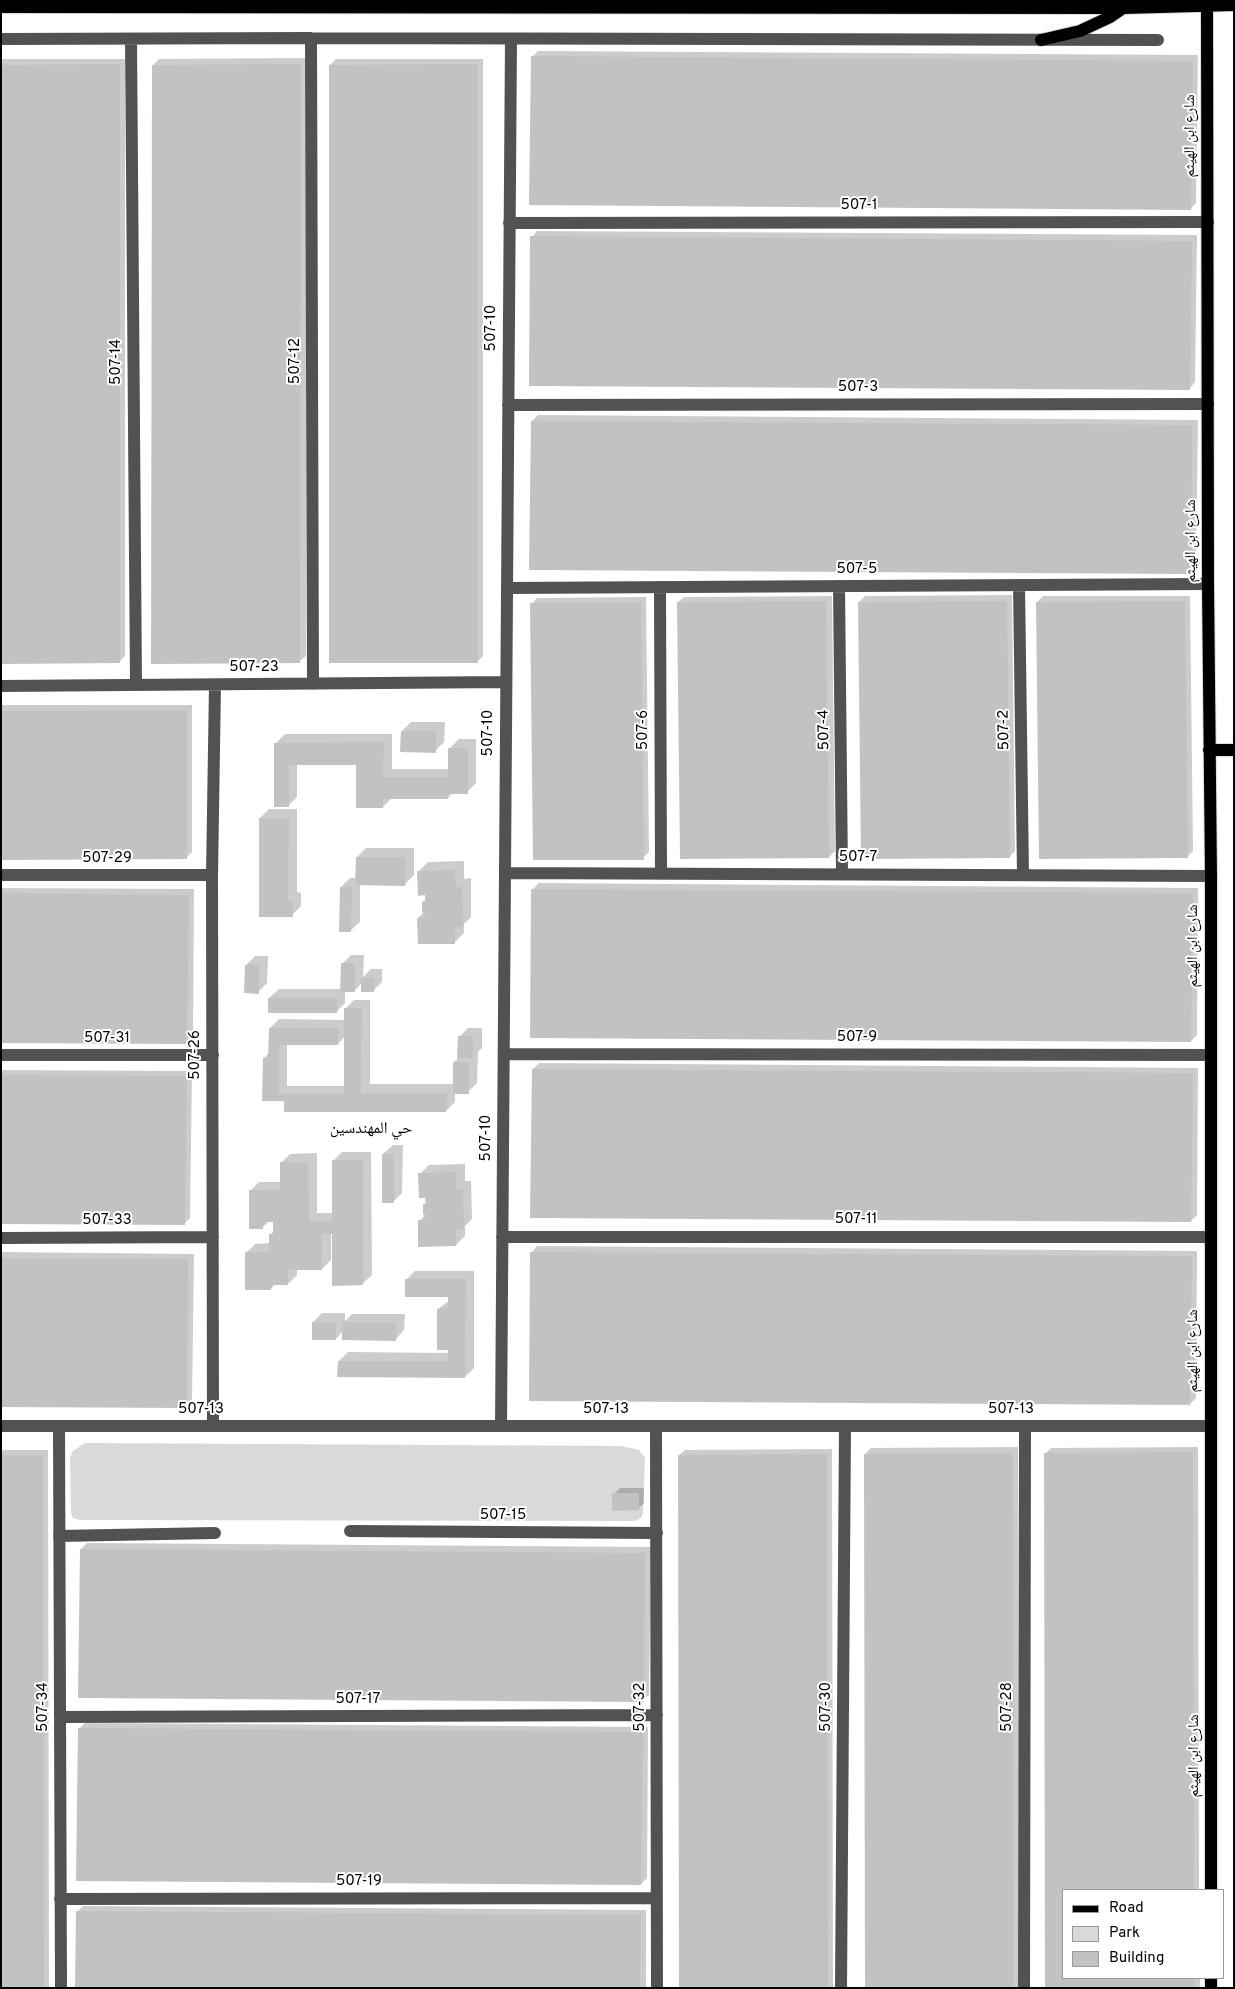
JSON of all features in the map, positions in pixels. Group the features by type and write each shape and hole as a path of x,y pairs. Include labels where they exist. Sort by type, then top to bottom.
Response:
{"main road":[{"path":"1,7 123,9 1123,8 1207,4 1234,5"},
{"name":"شارع ابن الهيثم","path":"1207,4 1211,1889"},
{"path":"1041,40 1080,31 1110,17 1123,8"},
{"path":"1209,750 1234,750"}],"street":[{"name":"507-12","path":"311,38 313,684"},
{"path":"1,39 1158,40"},
{"name":"507-14","path":"132,39 136,685"},
{"name":"507-10","path":"501,1426 511,39"},
{"name":"507-1","path":"509,223 1208,222"},
{"name":"507-3","path":"508,405 1208,404"},
{"name":"507-5","path":"507,588 1208,584"},
{"name":"507-2","path":"1019,585 1023,875"},
{"name":"507-4","path":"840,586 842,874"},
{"name":"507-6","path":"660,587 661,874"},
{"name":"507-23","path":"1,686 506,682"},
{"name":"507-26","path":"213,1426 212,876 215,684"},
{"name":"507-7","path":"505,873 1210,876"},
{"name":"507-29","path":"1,875 212,876"},
{"name":"507-9","path":"504,1054 1210,1055"},
{"name":"507-31","path":"1,1056 212,1055"},
{"name":"507-33","path":"1,1238 213,1237"},
{"name":"507-11","path":"502,1237 1210,1237"},
{"name":"507-13","path":"1,1426 1210,1426"},
{"name":"507-34","path":"59,1426 61,1988"},
{"name":"507-32","path":"656,1426 657,1988"},
{"name":"507-30","path":"841,1988 845,1426"},
{"name":"507-28","path":"1024,1988 1025,1426"},
{"name":"507-15","path":"350,1531 657,1533"},
{"path":"60,1536 214,1533"},
{"name":"507-17","path":"60,1717 657,1715"},
{"name":"507-19","path":"60,1898 657,1898"}],"green space":[{"path":"85,1443 621,1446 639,1450 645,1458 643,1513 641,1518 635,1521 80,1520 73,1518 71,1513 70,1458 73,1451"}],"building":[{"path":"531,56 1193,61 1191,210 529,205"},
{"path":"120,64 120,663 1,664 1,65"},
{"path":"301,64 300,663 151,664 152,65"},
{"path":"478,64 478,663 329,663 329,65"},
{"path":"530,236 1192,241 1190,390 529,386"},
{"path":"531,421 1192,425 1191,574 529,570"},
{"path":"826,601 829,858 680,859 677,602"},
{"path":"1007,601 1010,858 861,859 858,602"},
{"path":"1185,601 1188,858 1039,859 1036,602"},
{"path":"641,602 644,860 533,860 530,603"},
{"path":"187,710 187,859 1,860 1,711"},
{"path":"401,731 436,731 436,753 400,752"},
{"path":"384,742 383,777 448,777 448,748 468,748 468,794 448,794 448,799 383,799 383,808 356,808 356,765 289,765 289,807 274,807 274,743"},
{"path":"259,818 289,818 288,901 293,901 293,917 259,917"},
{"path":"356,857 406,857 405,886 355,885"},
{"path":"455,870 456,887 462,887 463,927 455,927 455,944 418,944 417,918 425,918 424,912 422,913 422,902 425,901 425,895 418,896 417,871"},
{"path":"340,887 352,887 351,932 339,932"},
{"path":"531,889 1193,893 1191,1042 530,1038"},
{"path":"1,893 189,895 187,1044 1,1043"},
{"path":"341,963 355,963 355,992 340,992"},
{"path":"245,965 259,965 259,994 244,993"},
{"path":"361,978 374,978 374,992 361,992"},
{"path":"268,998 337,998 337,1013 268,1013"},
{"path":"344,1008 362,1008 361,1093 447,1093 446,1112 284,1112 284,1101 262,1101 263,1058 268,1058 269,1028 338,1028 338,1045 279,1045 279,1094 344,1094"},
{"path":"458,1036 473,1036 473,1058 457,1058"},
{"path":"453,1062 469,1062 469,1094 453,1094"},
{"path":"532,1069 1193,1073 1191,1222 530,1218"},
{"path":"1,1075 187,1076 185,1225 1,1224"},
{"path":"382,1154 394,1154 394,1203 382,1203"},
{"path":"332,1160 363,1160 363,1285 332,1286 332,1234 322,1234 322,1270 288,1270 288,1285 271,1285 271,1290 245,1290 245,1252 269,1252 269,1234 273,1234 273,1222 263,1222 263,1229 249,1229 249,1190 280,1190 280,1162 308,1162 309,1221 332,1221"},
{"path":"456,1172 456,1189 463,1189 464,1229 456,1229 456,1246 418,1247 418,1220 425,1220 423,1204 426,1204 425,1198 419,1198 418,1173"},
{"path":"530,1252 1192,1256 1190,1405 529,1401"},
{"path":"1,1258 188,1259 187,1408 1,1407"},
{"path":"405,1279 466,1279 465,1378 337,1377 338,1361 448,1361 448,1350 437,1350 437,1309 448,1308 448,1297 405,1297"},
{"path":"312,1322 336,1322 336,1340 312,1340"},
{"path":"342,1322 396,1323 396,1341 342,1340"},
{"path":"1193,1452 1194,1889 1062,1889 1062,1979 1194,1979 1194,1988 1045,1988 1044,1453"},
{"path":"1013,1453 1014,1988 865,1988 864,1454"},
{"path":"827,1454 828,1988 679,1988 678,1455"},
{"path":"1,1455 43,1455 44,1988 1,1988"},
{"path":"612,1493 639,1493 639,1510 612,1511"},
{"path":"80,1549 645,1553 644,1702 78,1698"},
{"path":"78,1728 643,1732 641,1885 76,1881"},
{"path":"76,1911 641,1915 640,1988 75,1988"}],"district":[{"name":"حي المهندسين","path":"371,1130"}]}
